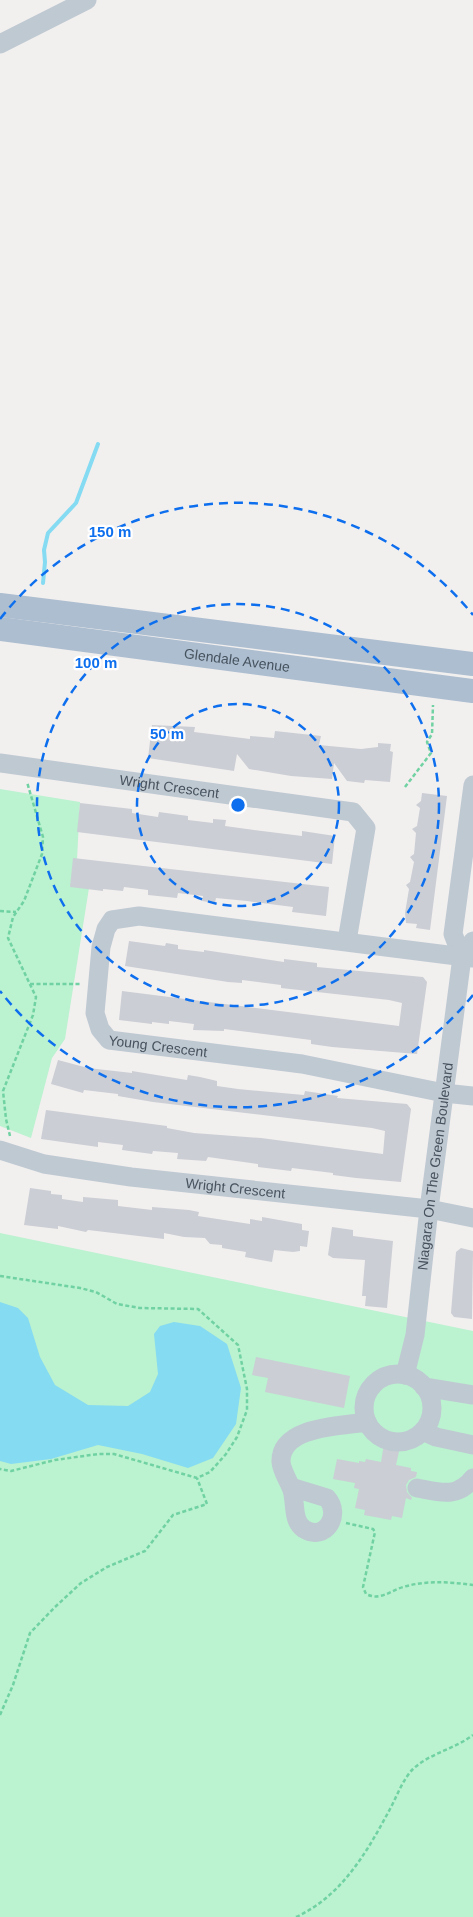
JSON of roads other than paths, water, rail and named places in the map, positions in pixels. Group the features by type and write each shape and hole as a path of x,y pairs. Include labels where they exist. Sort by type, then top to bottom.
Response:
{"main road":[{"name":"Glendale Avenue","path":"0,605 473,664"},
{"name":"Glendale Avenue","path":"0,630 473,691"}],"street":[{"path":"0,44 87,0"},
{"name":"Wright Crescent","path":"0,763 353,812 366,828 347,941"},
{"name":"Niagara On The Green Boulevard","path":"467,957 453,934 473,785"},
{"name":"Young Crescent","path":"444,1093 302,1064 109,1040 100,1029 95,1013 101,947 106,929 112,920 139,916 467,957"},
{"name":"Niagara On The Green Boulevard","path":"405,1375 415,1335 444,1093 467,957 473,941"},
{"path":"444,1093 473,1096"},
{"name":"Wright Crescent","path":"7,1152 44,1164 131,1177 429,1209 473,1218"},
{"path":"405,1375 416,1379 424,1387 430,1398 432,1409 429,1421 423,1431 414,1438 393,1442 374,1432 367,1422 364,1402 374,1383 383,1377 405,1375"},
{"path":"424,1387 473,1395"},
{"path":"291,1487 327,1498 333,1509 332,1521 324,1530 311,1532 300,1525 297,1520 296,1504 281,1463 282,1453 289,1441 303,1432 367,1422"},
{"path":"423,1431 436,1437 473,1446"},
{"path":"416,1488 449,1494 460,1491 473,1478"}],"water":[{"path":"0,1302 18,1308 28,1318 40,1357 55,1385 88,1405 128,1406 150,1392 158,1374 154,1334 160,1326 174,1322 200,1326 227,1344 241,1388 236,1424 213,1458 188,1468 142,1454 98,1445 51,1459 11,1464 0,1461"}],"waterway":[{"path":"43,583 44,550 48,533 76,503 98,444"}]}
